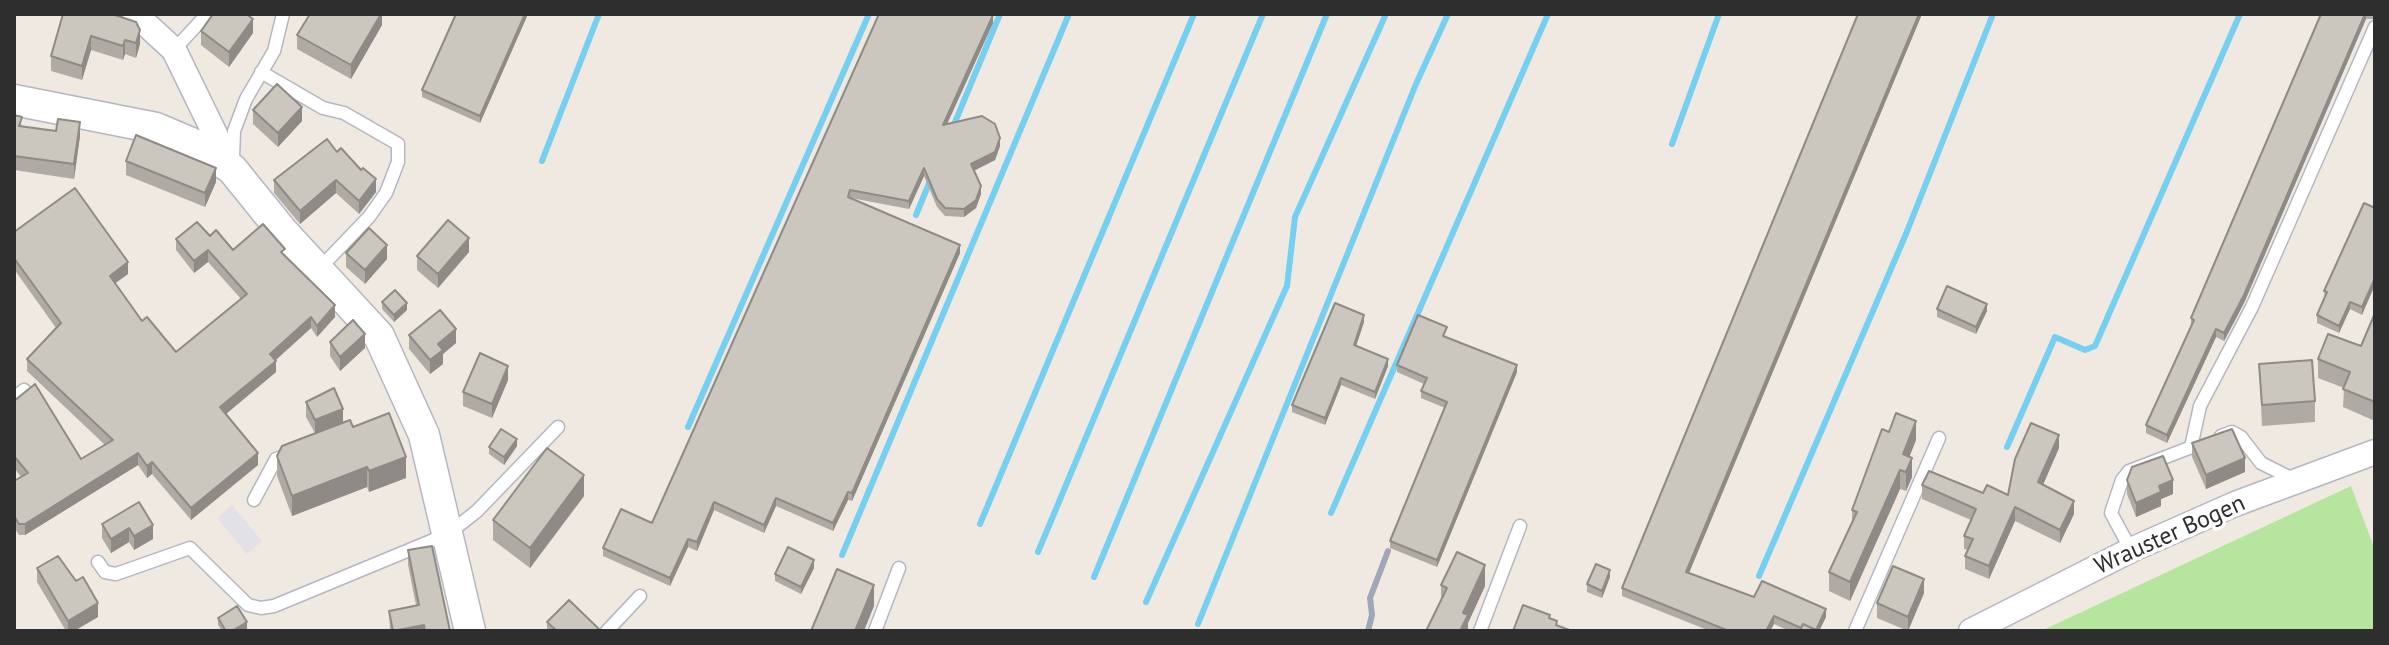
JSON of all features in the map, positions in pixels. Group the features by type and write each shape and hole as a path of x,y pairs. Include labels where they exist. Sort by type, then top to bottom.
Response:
{"street":[{"path":"135,14 174,50 232,169 379,336 405,410 424,435 470,631"},
{"path":"14,100 156,128 196,145 232,169"},
{"name":"Wrauster Bogen","path":"1971,631 2131,550 2295,480 2375,452"}],"lane":[{"path":"174,50 207,14"},
{"path":"232,169 234,131 274,51 283,14"},
{"path":"2191,447 2200,406 2252,307 2375,27"},
{"path":"261,72 323,108 344,113 398,144 398,162 386,193 369,217 318,270"},
{"path":"98,562 105,572 116,574 190,548 237,596 261,608 448,534 477,511 558,427"},
{"path":"2131,550 2111,513 2122,480 2129,471 2232,432 2241,437 2261,463 2295,480"},
{"path":"1855,631 1939,438"},
{"path":"254,500 276,459 303,449"},
{"path":"1480,631 1520,526"},
{"path":"875,631 899,568"},
{"path":"607,631 640,596"}],"shaded area":[{"path":"232,505 262,541 247,554 217,518"}],"green space":[{"path":"2351,486 2375,550 2375,631 2041,631"}],"building":[{"path":"63,14 112,14 136,22 140,30 136,43 125,40 123,46 91,36 82,66 51,56"},
{"path":"213,14 246,14 253,19 229,52 201,31"},
{"path":"310,14 381,14 351,65 297,35"},
{"path":"456,14 525,14 480,116 422,90"},
{"path":"879,14 993,15 943,125 982,116 995,124 1000,138 995,152 971,164 981,186 976,200 964,209 945,208 937,199 924,168 909,201 850,190 848,197 960,245 852,493 848,492 833,523 776,498 764,525 714,502 697,542 688,539 670,578 603,548 621,509 652,523"},
{"path":"1858,14 1919,14 1686,572 1754,597 1762,581 1826,609 1816,630 1803,624 1801,628 1774,616 1766,631 1729,631 1622,588"},
{"path":"2321,14 2365,14 2244,295 2224,333 2216,329 2167,435 2146,425 2194,320 2191,318"},
{"path":"277,84 302,107 278,133 253,110"},
{"path":"14,115 22,117 19,126 56,131 58,119 80,122 74,164 14,156"},
{"path":"136,135 216,168 205,193 126,161"},
{"path":"327,139 337,152 341,148 361,170 363,168 376,179 359,201 336,180 300,211 274,180"},
{"path":"75,188 128,262 110,276 142,321 147,317 176,352 247,294 208,250 194,261 176,239 197,222 210,236 216,230 233,250 263,224 285,249 281,252 335,305 317,326 311,317 270,354 276,361 220,407 258,453 191,508 152,462 147,466 138,453 25,524 19,524 14,516 14,481 28,473 14,456 14,401 35,384 81,459 113,440 27,359 61,323 14,258 14,232"},
{"path":"2364,203 2375,208 2375,278 2362,307 2350,302 2339,326 2317,315 2327,292 2324,291"},
{"path":"448,220 469,238 438,274 417,256"},
{"path":"369,228 387,245 365,270 346,253"},
{"path":"1947,286 1987,304 1976,327 1937,309"},
{"path":"395,290 407,303 394,315 382,302"},
{"path":"1335,303 1364,315 1354,345 1388,359 1375,392 1341,378 1325,418 1292,405"},
{"path":"440,310 456,329 438,344 443,350 430,360 409,335"},
{"path":"2375,313 2375,402 2343,389 2350,372 2318,359 2328,334 2361,346"},
{"path":"1418,315 1447,327 1443,336 1517,365 1437,560 1390,541 1447,402 1421,391 1427,378 1397,365"},
{"path":"353,320 365,334 340,357 330,342"},
{"path":"480,353 508,366 492,404 463,392"},
{"path":"2312,360 2315,401 2262,405 2259,364"},
{"path":"334,388 343,409 315,420 306,402"},
{"path":"389,413 406,457 369,471 367,467 292,496 277,456 282,446 350,420 353,427"},
{"path":"1896,413 1916,421 1903,454 1912,458 1906,472 1900,470 1850,582 1829,572 1857,512 1852,510 1882,429 1889,432"},
{"path":"2031,423 2059,435 2038,482 2074,501 2060,530 2015,507 1989,566 1965,556 1973,539 1964,536 1976,509 1922,485 1929,471 1983,493 1987,485 2008,495 2015,459"},
{"path":"501,429 517,439 504,457 489,447"},
{"path":"2232,429 2245,458 2206,475 2192,443"},
{"path":"547,448 584,475 530,548 493,520"},
{"path":"2163,456 2173,480 2159,486 2161,492 2136,503 2127,480 2132,467"},
{"path":"139,502 153,525 134,536 129,528 111,539 102,524"},
{"path":"432,546 450,631 425,631 424,625 393,631 389,611 419,605 408,550"},
{"path":"788,547 814,560 801,587 775,574"},
{"path":"1457,552 1485,565 1463,613 1468,615 1460,631 1426,631 1447,588 1441,585"},
{"path":"58,556 76,581 83,577 98,603 68,621 37,568"},
{"path":"1596,564 1610,570 1602,591 1587,584"},
{"path":"1893,566 1924,579 1908,617 1877,603"},
{"path":"837,569 874,585 855,631 811,631"},
{"path":"569,600 601,631 557,631 547,622"},
{"path":"1523,605 1550,615 1549,618 1557,621 1556,625 1572,631 1513,631"},
{"path":"237,606 247,622 226,631 218,618"},
{"path":"1803,624 1818,631 1800,631"}],"waterway":[{"path":"542,161 599,14"},
{"path":"688,427 869,14"},
{"path":"953,127 1000,14"},
{"path":"842,555 1069,14"},
{"path":"980,524 1194,14"},
{"path":"1038,552 1263,14"},
{"path":"1094,577 1327,14"},
{"path":"1146,602 1287,286 1295,217 1386,14"},
{"path":"1198,624 1416,84 1448,14"},
{"path":"1331,513 1548,14"},
{"path":"1672,144 1719,14"},
{"path":"1759,576 1906,234 1993,14"},
{"path":"2007,447 2055,337 2085,350 2095,346 2240,14"},
{"path":"916,215 930,181"}],"railway":[{"path":"1368,631 1372,615 1370,598 1388,551"}]}
